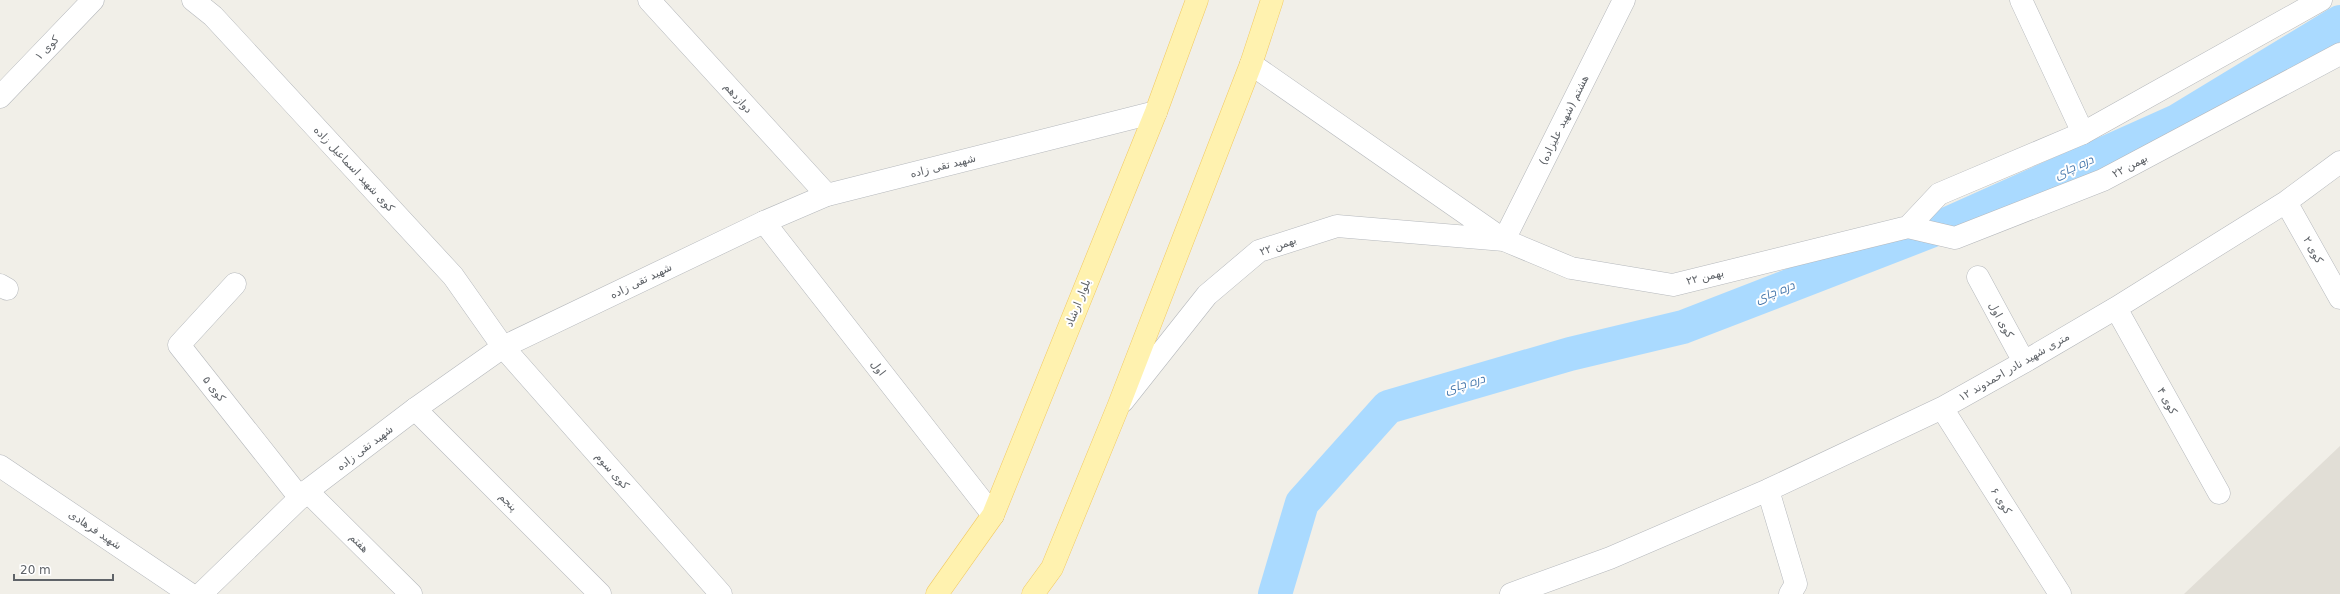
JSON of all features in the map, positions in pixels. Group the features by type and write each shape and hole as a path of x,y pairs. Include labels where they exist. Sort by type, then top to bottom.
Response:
{"main road":[{"name":"بلوار ارشاد","path":"937,594 993,515 1156,112 1197,0"},
{"path":"1033,594 1052,568 1118,407 1251,64 1272,0"}],"street":[{"name":"کوی ۱","path":"0,96 93,0"},
{"name":"کوی شهید اسماعیل زاده","path":"194,0 213,16 453,276 503,348"},
{"name":"دوازدهم","path":"648,0 827,196"},
{"name":"هشتم (شهید علیزاده)","path":"1504,240 1624,0"},
{"path":"2021,0 2084,133"},
{"path":"1908,227 1939,194 2084,133 2321,0"},
{"name":"۲۲ بهمن","path":"1251,64 1504,240 1571,268 1673,285 1908,227 1955,238 2103,180 2340,54"},
{"name":"شهید تقی زاده","path":"202,594 304,495 416,409 503,348 764,222 827,196 1156,112"},
{"name":"۱۲ متری شهید نادر احمدوند","path":"1511,594 1610,558 1768,490 1942,408 2116,308 2286,202 2340,162"},
{"name":"کوی ۲","path":"2286,202 2340,298"},
{"name":"اول","path":"764,222 993,515"},
{"name":"۲۲ بهمن","path":"1118,407 1207,295 1259,251 1337,226 1504,240"},
{"name":"کوی اول","path":"1978,278 2024,362"},
{"name":"کوی ۵","path":"235,284 180,345 304,495"},
{"name":"کوی ۴","path":"2116,308 2219,493"},
{"name":"کوی سوم","path":"503,348 721,594"},
{"name":"کوی ۶","path":"1942,408 2060,594"},
{"name":"پنجم","path":"416,409 600,594"},
{"name":"شهید فرهادی","path":"0,466 190,594"},
{"path":"1768,490 1799,591"},
{"name":"هفتم","path":"304,495 412,594"}],"shaded area":[{"path":"2340,446 2340,594 2184,594"}],"waterway":[{"name":"دره چای","path":"1275,594 1302,503 1388,407 1570,354 1683,327 1936,229 2177,121 2340,22"}]}
